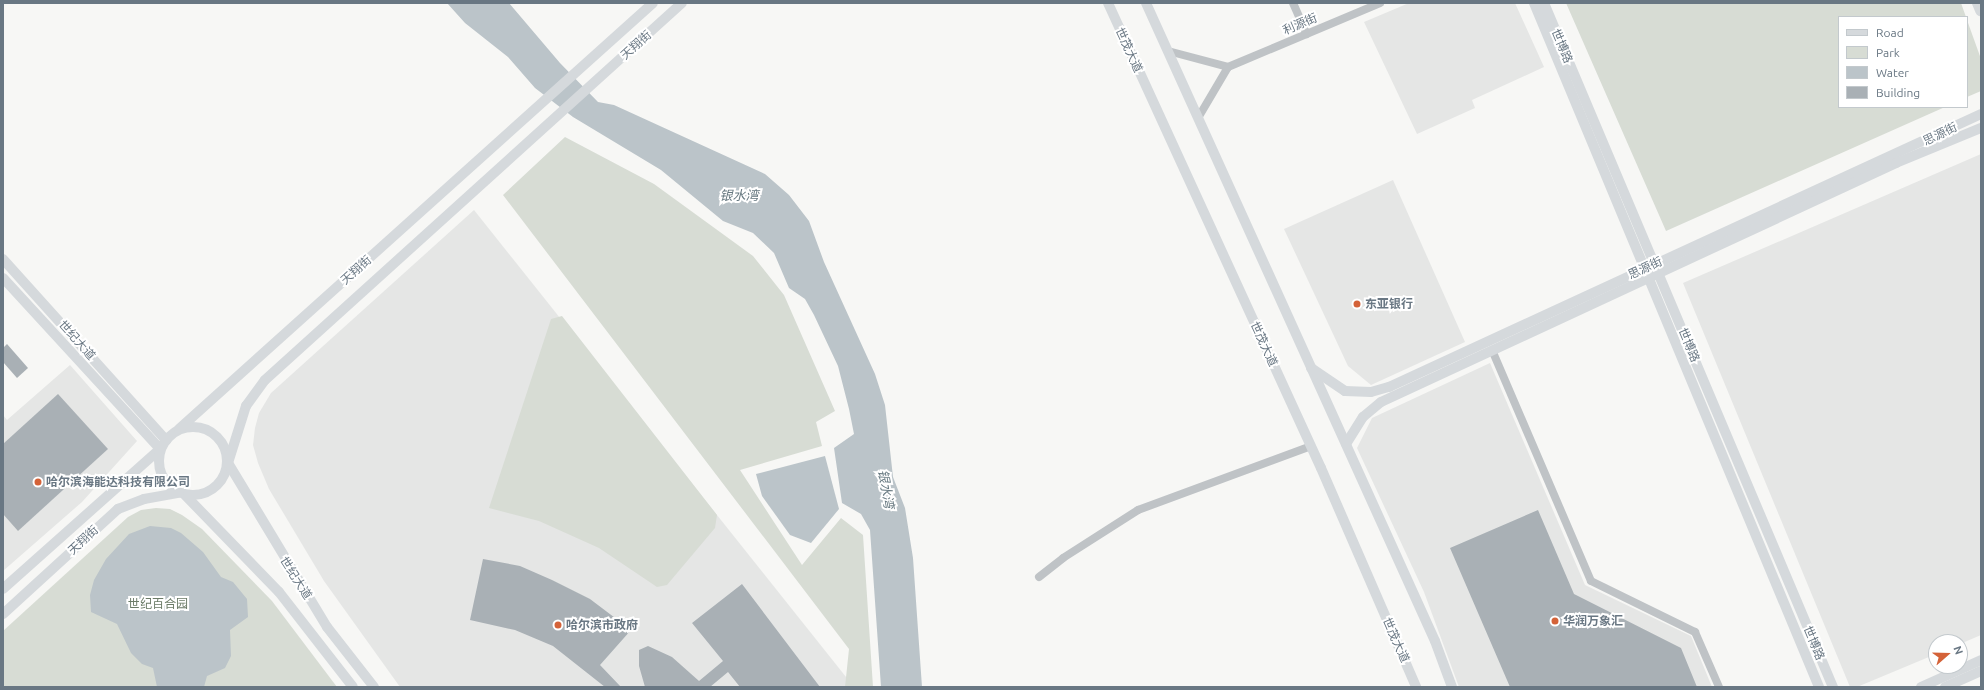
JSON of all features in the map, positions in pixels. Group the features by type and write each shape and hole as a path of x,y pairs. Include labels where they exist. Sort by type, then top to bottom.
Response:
{"highway":[{"path":"1978,3 1981,10"}],"main road":[{"name":"天翔街","path":"179,429 653,3"},
{"name":"天翔街","path":"228,464 246,406 265,380 544,126 682,3"},
{"name":"世茂大道","path":"1108,3 1311,446 1416,687"},
{"path":"1146,3 1309,367 1346,444 1435,641 1452,687"},
{"name":"世博路","path":"1534,3 1655,276 1833,687"},
{"name":"世博路","path":"1544,3 1650,265"},
{"name":"思源街","path":"1309,367 1345,391 1382,390 1650,265 1981,114"},
{"name":"思源街","path":"1346,444 1374,406 1896,163 1981,128"},
{"name":"世纪大道","path":"3,259 166,440"},
{"name":"世博路","path":"1655,276 1818,687"},
{"name":"世纪大道","path":"3,278 160,449"},
{"path":"198,427 208,430 222,444 228,464 224,476 211,490 194,497 181,494 161,472 160,449 166,440 179,429 198,427"},
{"name":"天翔街","path":"3,589 160,449"},
{"name":"世纪大道","path":"228,464 327,627 374,687"},
{"name":"天翔街","path":"3,614 118,510 144,499 181,494"},
{"name":"世纪大道","path":"181,494 279,592 353,687"},
{"path":"1921,687 1981,660"},
{"path":"1945,687 1981,671"}],"street":[{"path":"1294,3 1307,34"},
{"name":"利源街","path":"1228,67 1380,3"},
{"path":"1168,51 1228,67 1198,118"},
{"path":"1492,350 1591,582 1695,632 1719,687"},
{"path":"1039,577 1063,558 1138,510 1311,446"}],"shaded area":[{"path":"1409,3 1515,3 1544,67 1472,100 1475,108 1417,134 1364,22"},
{"path":"1981,154 1981,635 1968,641 1968,634 1928,634 1928,657 1857,687 1850,687 1683,283"},
{"path":"1393,180 1465,342 1371,385 1348,366 1284,229"},
{"path":"474,210 854,687 400,687 324,581 269,489 258,463 253,445 255,428 259,413 271,393"},
{"path":"1490,363 1585,585 1691,636 1712,687 1459,687 1424,592 1357,448 1372,418"},
{"path":"70,365 137,441 82,502 3,571 3,415 7,420"}],"green space":[{"path":"1566,3 1961,3 1966,16 1838,16 1838,108 1943,108 1666,231"},
{"path":"1968,23 1981,59 1981,91 1968,97"},
{"path":"565,137 654,184 753,256 784,295 835,411 816,422 822,446 740,470 802,565 841,518 863,535 873,687 845,687 849,649 503,195"},
{"path":"562,316 717,515 715,528 667,585 657,587 599,548 539,521 489,508 551,319"},
{"name":"世纪百合园","path":"156,508 170,509 182,515 202,529 272,601 337,687 3,687 3,631 128,517 141,510"}],"water":[{"name":"银水湾","path":"447,3 509,3 560,63 598,102 614,105 765,174 789,195 809,221 824,262 875,374 885,405 893,477 905,508 913,558 922,687 881,687 870,530 861,514 842,503 834,448 854,434 849,409 838,366 814,315 805,299 789,288 774,253 753,233 723,221 661,170 573,117 535,88 508,57 465,23"},
{"path":"825,456 839,509 811,543 790,535 762,496 756,474"},
{"path":"150,526 171,528 181,533 203,552 221,577 233,582 247,599 248,617 230,630 231,656 225,668 207,676 204,687 157,687 153,668 142,664 131,653 117,624 91,612 90,595 94,580 106,559 129,534"}],"building":[{"path":"7,344 28,368 17,378 3,362 3,348"},
{"name":"哈尔滨海能达科技有限公司","path":"58,394 108,449 18,531 3,514 3,444"},
{"name":"华润万象汇","path":"1538,510 1574,594 1681,648 1697,687 1510,687 1450,548"},
{"name":"哈尔滨市政府","path":"483,559 520,566 552,580 590,599 631,630 600,665 621,687 605,687 553,646 515,630 470,620"},
{"name":"哈尔滨市政府","path":"742,584 820,687 740,687 728,672 710,687 645,687 639,666 639,650 648,646 672,657 699,681 723,661 692,623"}],"place":[{"name":"东亚银行","path":"1357,304"},
{"name":"哈尔滨海能达科技有限公司","path":"38,482"},
{"name":"华润万象汇","path":"1555,621"},
{"name":"哈尔滨市政府","path":"558,625"}]}
